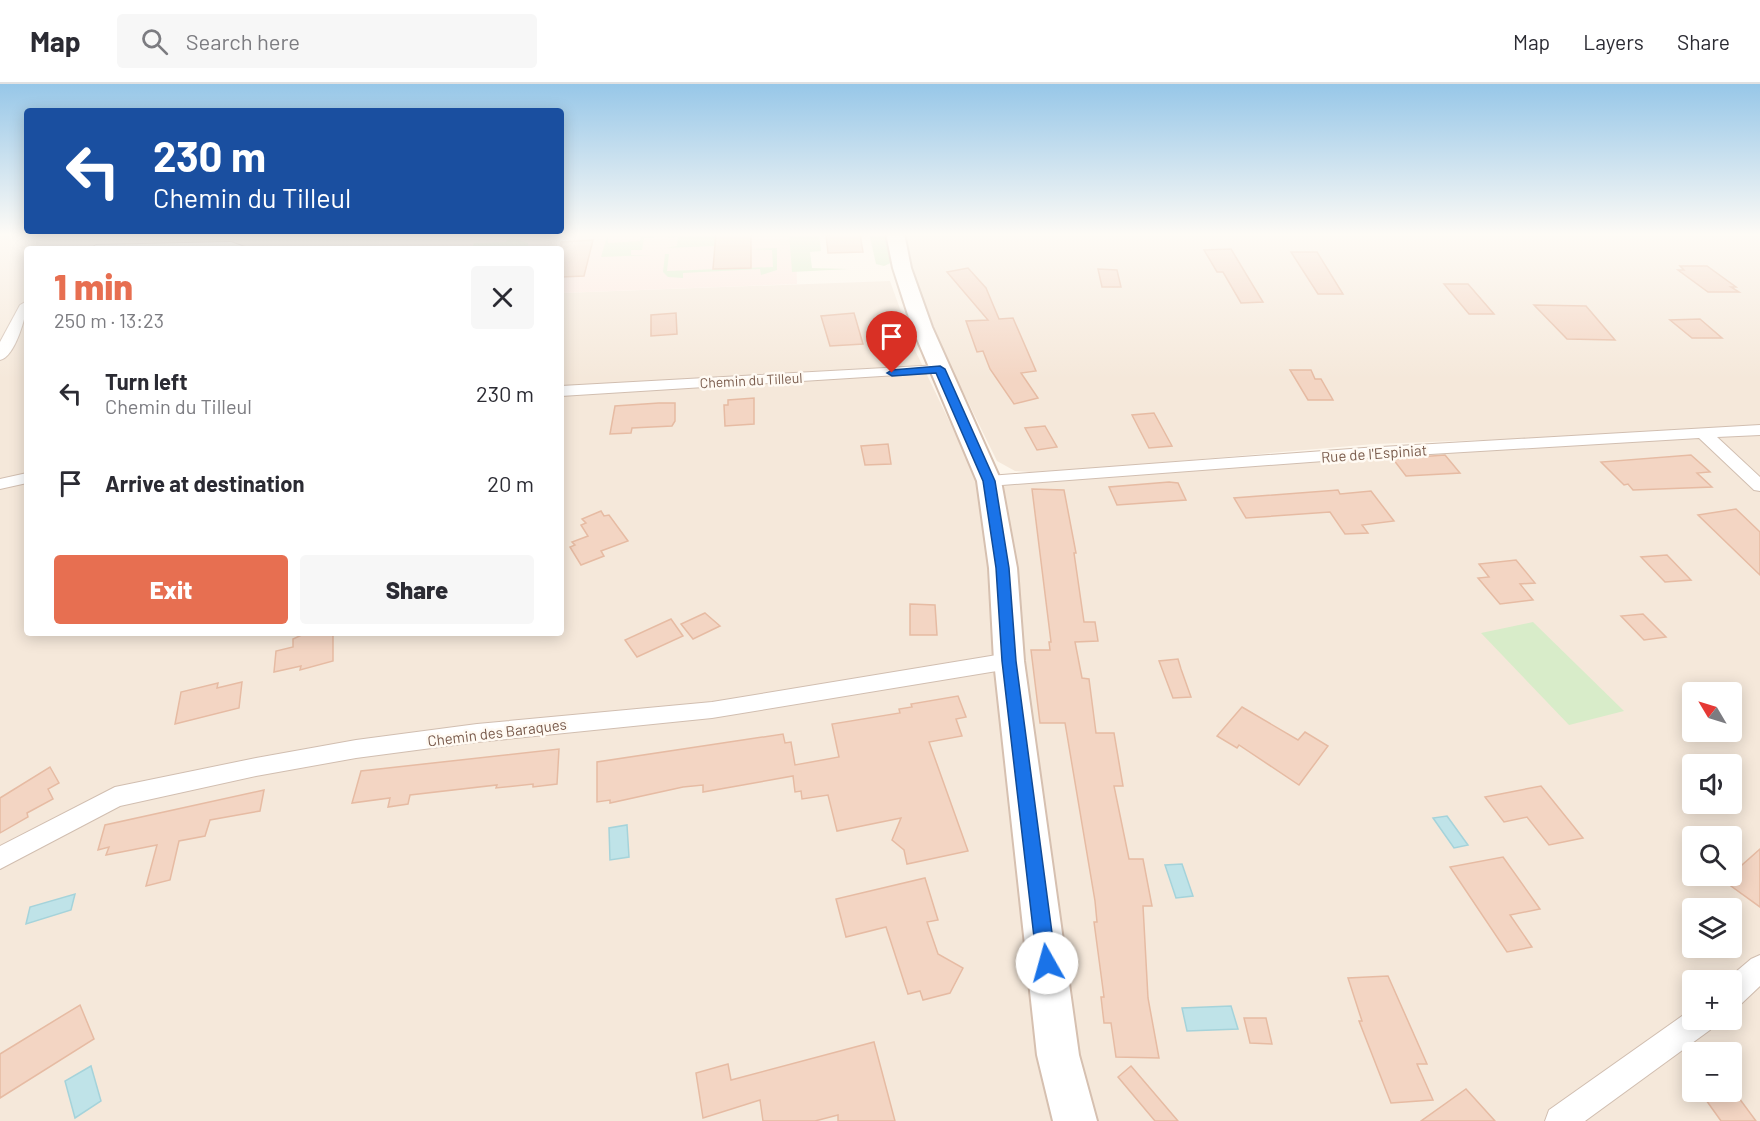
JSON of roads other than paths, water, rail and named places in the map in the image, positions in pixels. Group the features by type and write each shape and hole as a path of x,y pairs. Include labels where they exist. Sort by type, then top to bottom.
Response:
{"main road":[{"path":"908,281 940,369 989,481 1003,568 1009,661 1058,1055 1075,1121"}],"street":[{"path":"0,356 24,311"},
{"name":"Chemin du Tilleul","path":"564,390 940,369"},
{"name":"Rue de l'Espiniat","path":"989,481 1364,453 1760,430"},
{"path":"1704,434 1760,486"},
{"path":"0,484 24,479"},
{"name":"Chemin des Baraques","path":"0,858 115,797 256,767 356,749 466,735 712,710 1009,661"},
{"path":"1742,984 1760,968"},
{"path":"1560,1121 1686,1030"}],"water":[{"path":"1447,816 1468,845 1454,848 1433,818"},
{"path":"627,825 629,857 610,860 609,828"},
{"path":"1182,864 1193,896 1176,898 1165,865"},
{"path":"75,894 71,910 26,924 30,907"},
{"path":"1231,1006 1238,1029 1187,1031 1182,1008"},
{"path":"91,1066 101,1101 75,1118 65,1081"}]}
